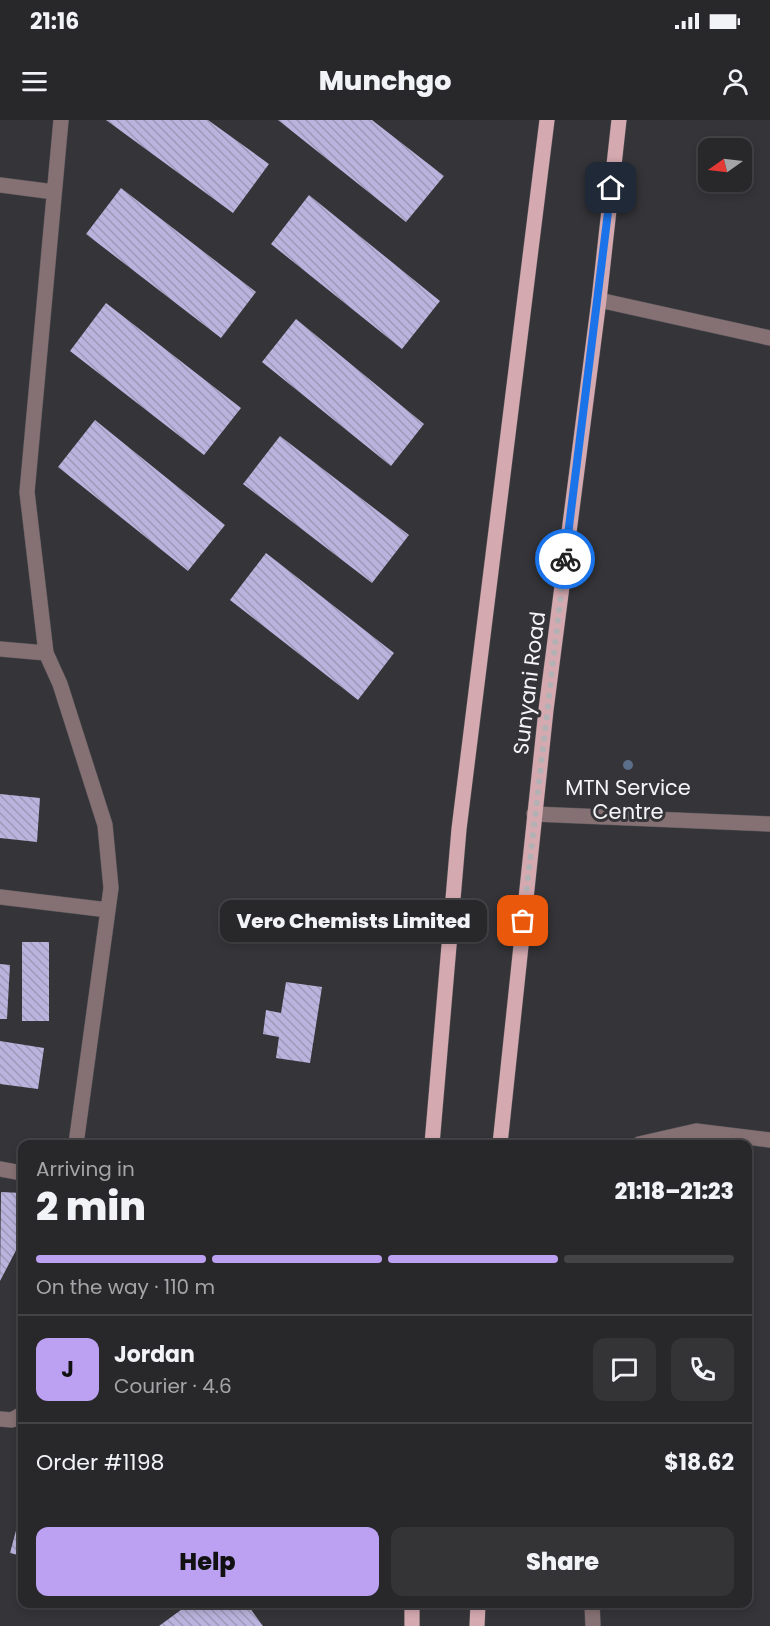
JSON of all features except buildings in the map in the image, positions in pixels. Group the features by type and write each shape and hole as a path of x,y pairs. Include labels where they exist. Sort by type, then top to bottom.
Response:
{"main road":[{"path":"432,1140 459,829 547,120"},
{"name":"Sunyani Road","path":"500,1140 534,814 599,300 619,120"},
{"path":"412,1608 412,1626"},
{"path":"477,1626 478,1608"}],"street":[{"path":"61,120 27,492 46,652 60,684 105,825 111,888 77,1140"},
{"path":"0,185 54,192"},
{"path":"599,300 770,338"},
{"path":"0,649 46,652"},
{"path":"534,814 770,824"},
{"path":"0,897 108,910"},
{"path":"657,1140 696,1131 770,1140"},
{"path":"0,1169 18,1172"},
{"path":"0,1419 12,1420 18,1416"},
{"path":"592,1608 593,1626"}],"way so far":[{"path":"523,921 565,559"}],"place":[{"name":"MTN Service Centre","path":"628,765"},
{"name":"Vero Chemists Limited","path":"523,921"}],"route":[{"path":"565,559 599,300 611,188"}]}
